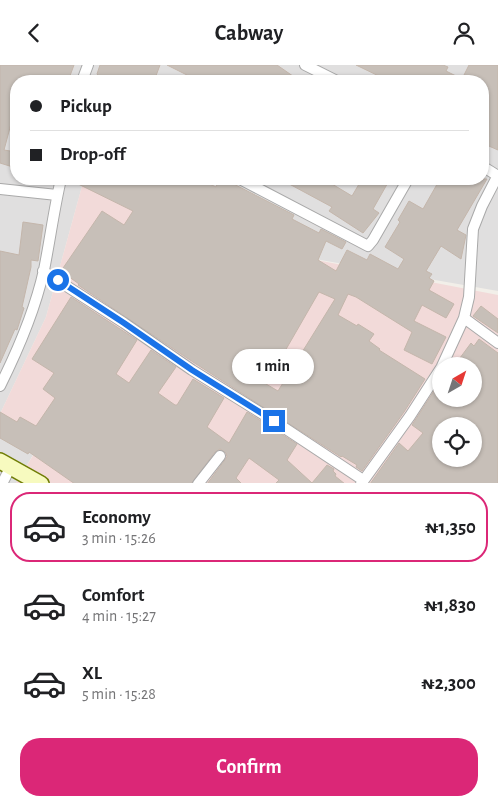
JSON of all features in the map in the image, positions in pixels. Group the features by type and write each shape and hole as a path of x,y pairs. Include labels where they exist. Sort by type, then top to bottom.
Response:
{"main road":[{"path":"6,463 41,483"}],"street":[{"path":"305,65 318,68"},
{"path":"446,357 464,318 469,297 473,229 498,175"},
{"path":"0,386 12,362 28,321 43,271 60,185"},
{"path":"251,185 368,246 405,185"},
{"path":"0,189 57,195"},
{"path":"43,271 124,323 192,370 274,421 362,482 432,382"},
{"path":"464,318 498,343"},
{"path":"198,483 220,455"},
{"path":"2,483 6,463"}],"shaded area":[{"path":"0,65 498,65 498,291 275,252 118,185 489,185 489,75 10,75 10,185 82,185 46,317 0,414"},
{"path":"82,185 118,185 275,252 498,295 498,483 16,483 42,441 0,414 46,317"},
{"path":"0,421 42,440 16,483 0,483"}],"building":[{"path":"0,65 74,65 70,75 10,75 10,128 4,150 10,151 10,166 0,163"},
{"path":"100,65 160,65 156,75 97,74"},
{"path":"167,65 277,65 291,75 187,75"},
{"path":"356,65 443,65 448,67 446,71 454,75 377,75"},
{"path":"469,65 498,65 498,150 489,146 489,75 464,75"},
{"path":"80,185 212,185 216,187 217,185 236,185 294,215 292,219 319,233 321,229 346,242 342,249 326,241 318,260 336,271 347,250 367,260 370,254 398,269 404,259 385,247 400,222 398,220 409,201 423,209 437,185 483,185 457,230 466,235 461,259 441,246 426,271 432,274 429,278 434,281 429,290 454,304 446,318 422,305 414,321 446,337 436,357 432,357 432,364 404,350 412,332 356,297 348,294 338,315 374,334 369,341 379,350 425,379 362,471 356,467 357,465 341,457 196,364 78,285 61,271 102,211 124,225 133,211","holes":["319,292 335,299 278,391 266,384"]},
{"path":"291,185 334,185 352,196 358,185 387,185 373,209 379,213 363,233 329,211 332,207"},
{"path":"23,222 43,225 38,261 31,260 22,307 24,308 17,330 15,329 0,363 0,251 19,255"},
{"path":"71,297 137,340 116,374 129,383 151,350 176,367 158,393 177,405 193,379 224,398 207,427 229,443 247,412 297,444 287,460 312,483 276,483 279,480 249,458 236,478 241,483 208,483 227,457 226,453 220,449 215,452 192,483 74,483 29,452 28,454 0,438 0,412 17,422 20,417 36,426 55,398 43,389 54,373 32,359"},
{"path":"481,306 498,319 498,333 473,316"},
{"path":"479,339 498,353 498,483 371,483 399,443 408,451 423,433 412,425 432,394 432,407 482,407 482,357 461,357 471,343 474,346"},
{"path":"327,465 334,469 335,476 344,483 312,483"}],"route":[{"path":"58,280 192,370 274,421"}]}
